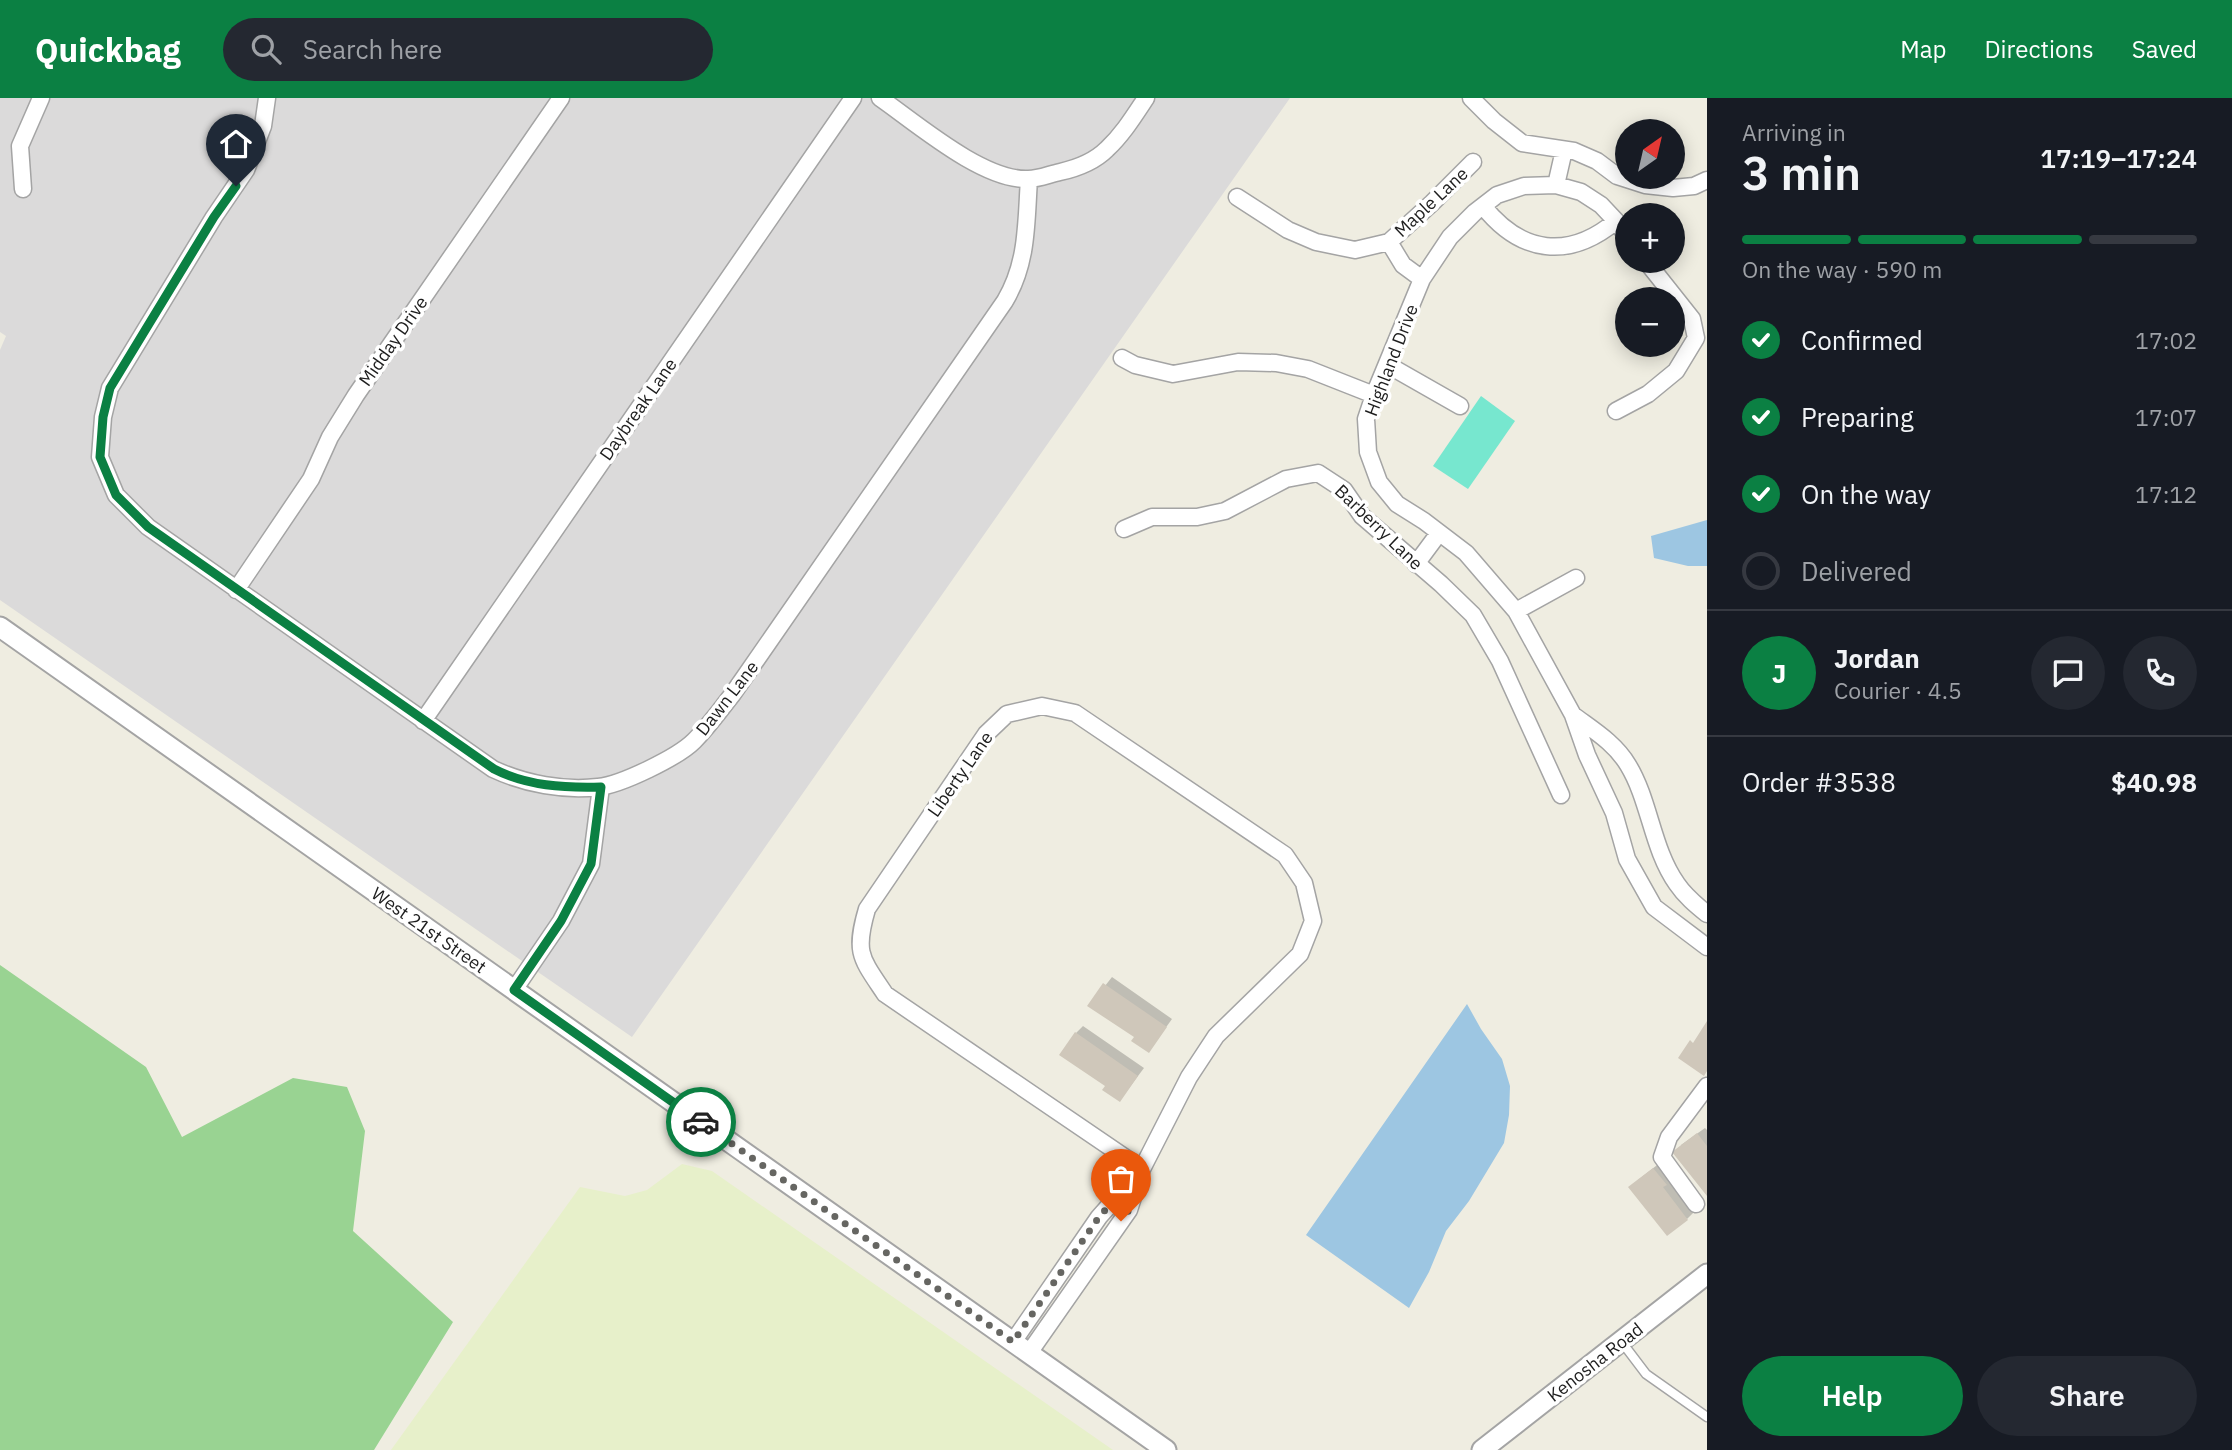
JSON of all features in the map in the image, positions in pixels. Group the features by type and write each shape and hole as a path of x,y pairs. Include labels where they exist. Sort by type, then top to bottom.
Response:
{"street":[{"path":"23,190 20,146 41,98"},
{"name":"Dawn Lane","path":"267,98 263,126 246,170 214,217 110,388 92,459 116,495 148,527 423,721 511,778 572,788 601,787 674,756 693,742 732,695 1005,301 1015,283 1024,254 1028,179"},
{"name":"Midday Drive","path":"236,590 311,479 330,437 356,395 561,98"},
{"name":"Daybreak Lane","path":"423,721 853,98"},
{"path":"880,98 984,168 1028,179 1075,169 1093,160 1108,149 1124,131 1146,98"},
{"path":"1471,98 1522,144 1574,151 1597,160 1617,176 1645,185 1673,188 1693,186 1707,180"},
{"path":"1556,185 1564,150"},
{"name":"Maple Lane","path":"1237,197 1287,230 1316,242 1355,250 1389,242 1473,162"},
{"name":"Highland Drive","path":"1615,221 1601,205 1581,192 1556,185 1524,186 1497,195 1483,206 1450,237 1422,279 1366,419 1368,452 1379,482 1397,504 1466,553 1516,611 1573,715 1587,755 1614,813 1627,859 1654,906 1707,947"},
{"path":"1483,206 1510,234 1527,242 1546,246 1584,242 1601,234 1615,223"},
{"name":"Maple Lane","path":"1389,242 1403,265 1422,279"},
{"path":"1616,411 1648,394 1676,371 1696,338 1692,319 1656,273"},
{"path":"1122,358 1135,365 1173,374 1238,362 1276,363 1308,369 1374,395"},
{"path":"1388,365 1460,406"},
{"name":"Barberry Lane","path":"1124,529 1152,517 1197,517 1225,511 1286,479 1318,473 1344,490 1362,516 1473,615 1500,661 1561,795"},
{"path":"1416,564 1439,533"},
{"path":"1516,611 1576,578"},
{"name":"West 21st Street","path":"0,628 1166,1450"},
{"name":"Liberty Lane","path":"1021,1348 1129,1210 1142,1169 1189,1077 1216,1036 1300,954 1312,921 1304,883 1285,855 1075,713 1042,706 1007,714 986,734 867,909 860,935 863,960 885,994 1142,1169"},
{"name":"Highland Drive","path":"1573,715 1613,745 1628,765 1675,881 1707,914"},
{"path":"514,990 561,921 591,864 601,787"},
{"path":"1696,1204 1662,1157 1669,1137 1707,1086"},
{"name":"Kenosha Road","path":"1482,1450 1707,1274"}],"lane":[{"path":"1622,1341 1646,1374 1707,1417"}],"shaded area":[{"path":"0,98 1290,98 632,1037 0,600 0,350 6,336 0,332"},
{"path":"1481,396 1515,421 1468,489 1433,466"},
{"path":"1707,520 1707,566 1688,566 1654,558 1651,536"},
{"path":"1467,1004 1502,1059 1510,1086 1504,1143 1469,1201 1446,1231 1429,1272 1409,1308 1306,1235"}],"green space":[{"path":"0,965 146,1067 182,1137 293,1078 347,1087 365,1131 353,1231 453,1322 374,1450 0,1450"},
{"path":"682,1164 712,1171 1113,1450 391,1450 580,1187 625,1196 647,1190"}],"building":[{"path":"1103,983 1167,1027 1149,1053 1131,1041 1134,1037 1087,1006"},
{"path":"1707,1021 1707,1071 1704,1076 1678,1058 1690,1040 1693,1043"},
{"path":"1075,1032 1138,1076 1120,1102 1102,1090 1105,1086 1059,1055"},
{"path":"1697,1133 1707,1146 1707,1196 1672,1152"},
{"path":"1653,1168 1667,1185 1663,1187 1688,1220 1667,1236 1628,1187"}],"way so far":[{"path":"701,1122 1013,1342 1099,1217 1142,1169 1129,1210 1121,1221"}],"route":[{"path":"236,186 214,217 110,388 103,417 100,457 116,495 148,527 494,769 511,778 537,783 572,788 601,787 591,864 561,921 514,990 701,1122"}]}
